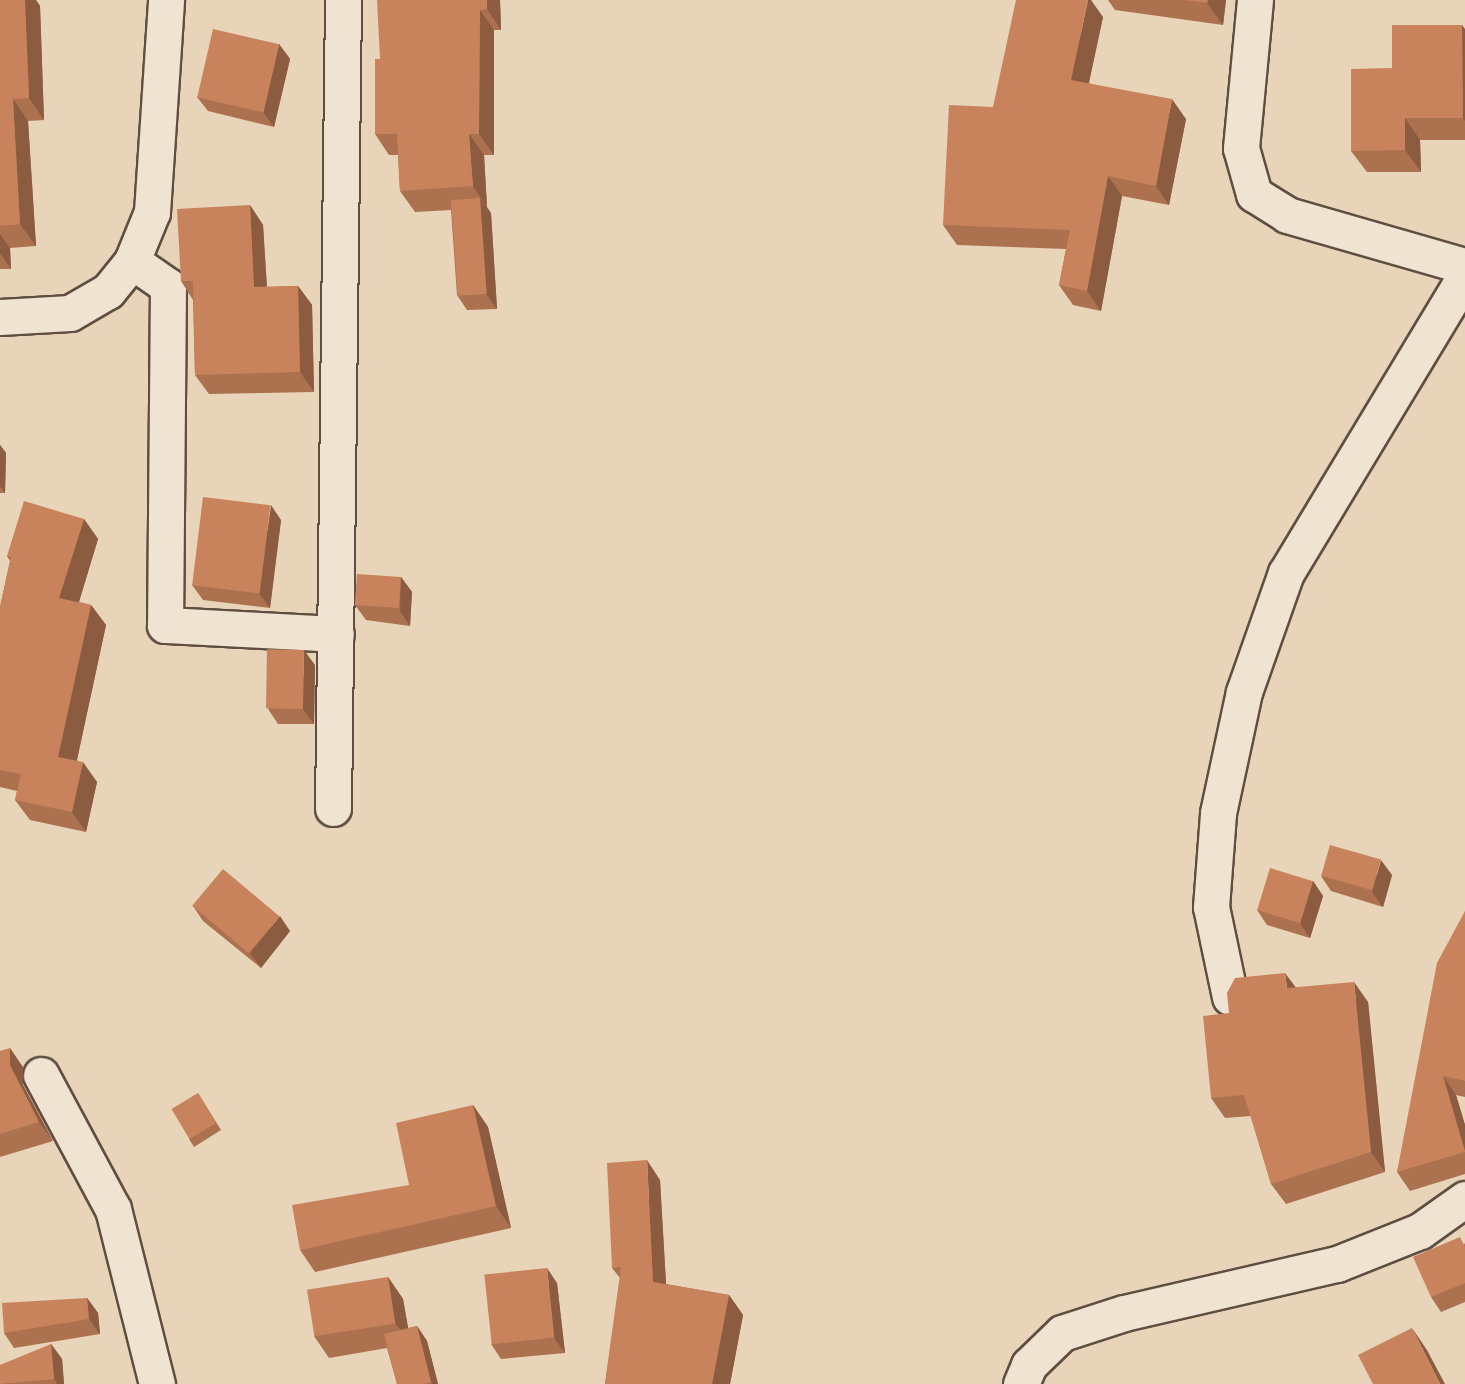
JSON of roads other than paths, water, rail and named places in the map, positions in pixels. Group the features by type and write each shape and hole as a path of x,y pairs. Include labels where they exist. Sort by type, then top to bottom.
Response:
{"street":[{"path":"0,317 70,313 108,291 132,261 152,212 166,0"},
{"path":"333,808 344,0"},
{"path":"1255,0 1241,148 1254,194 1287,215 1465,266"},
{"path":"132,261 168,286 165,625 336,634"},
{"path":"1230,997 1211,906 1218,813 1244,692 1286,573 1465,276"},
{"path":"41,1075 113,1209 157,1384"},
{"path":"1021,1384 1029,1365 1062,1333 1124,1313 1337,1264 1420,1231 1465,1199"}]}
